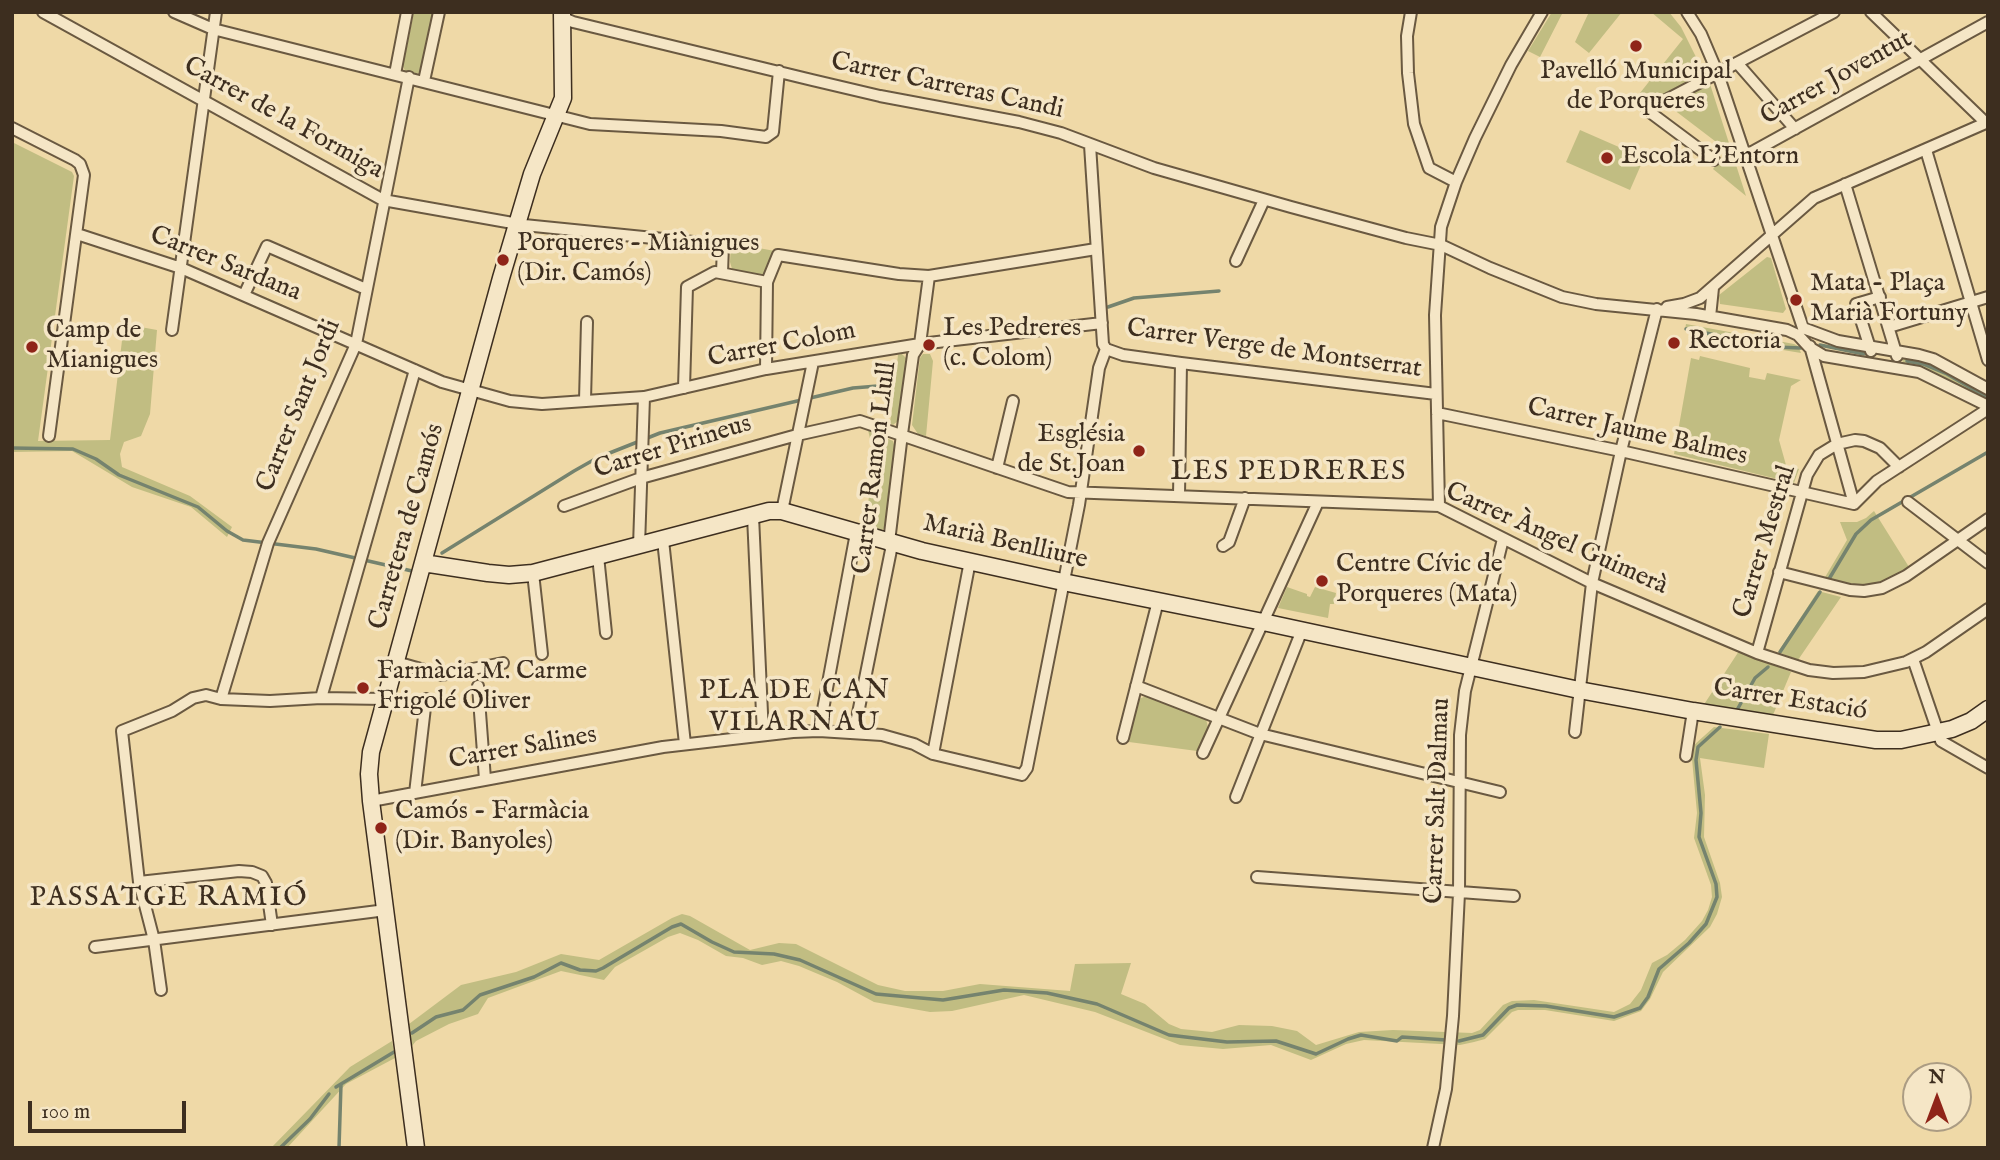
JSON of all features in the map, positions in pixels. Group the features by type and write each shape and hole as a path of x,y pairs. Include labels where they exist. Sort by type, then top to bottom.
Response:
{"street":[{"name":"Carrer de la Formiga","path":"43,12 383,200 516,224 723,245 722,273"},
{"path":"174,12 213,29 590,124 721,131 757,137 770,135 773,132 779,71"},
{"path":"173,330 216,12"},
{"path":"395,74 407,12"},
{"path":"424,81 439,12"},
{"path":"546,12 562,15"},
{"path":"1411,12 1407,48 1414,124 1429,168 1456,182"},
{"path":"1439,506 1436,283 1441,227 1456,182 1500,87 1542,12"},
{"path":"1687,12 1701,34 1718,74 1803,328 1838,341 1933,359 1988,389"},
{"path":"1714,160 1647,110 1835,12"},
{"path":"1657,309 1700,298 1814,198 1987,122 1871,12"},
{"name":"Carrer Carreras Candi","path":"562,15 573,22 880,96 1019,122 1060,133 1154,168 1406,238 1441,245 1562,297 1596,304 1657,309"},
{"name":"Carretera de Camós","path":"416,1148 371,801 371,752 516,224 532,174 563,98 562,15"},
{"name":"Carrer Joventut","path":"1745,156 1988,22"},
{"path":"1738,64 1795,129"},
{"name":"Carrer Sant Jordi","path":"221,699 268,543 356,344 409,77"},
{"path":"12,128 80,164 85,181 50,436"},
{"path":"1063,582 1081,494 1100,368 1106,349 1103,344 1090,145"},
{"path":"1926,150 1988,360"},
{"path":"1845,184 1900,368"},
{"path":"1236,261 1265,200"},
{"name":"Carrer Sardana","path":"76,234 181,268 471,392"},
{"path":"244,295 267,246 366,289"},
{"path":"766,369 766,282 778,255 899,274 929,276 1096,249"},
{"path":"684,388 687,287 715,272 766,282"},
{"name":"Carrer Ramon Llull","path":"854,733 891,550 889,542 902,434 913,355 920,344 929,276"},
{"path":"1710,317 1713,288"},
{"path":"1874,364 1856,304 1880,297"},
{"path":"1889,327 1988,297"},
{"path":"1657,309 1787,330 1798,335 1809,347 1824,356 1930,375 1988,408 1877,481 1854,504 1809,347"},
{"path":"1575,732 1592,583 1621,451 1657,309"},
{"path":"1787,330 1800,319"},
{"path":"585,400 587,322"},
{"name":"Carrer Colom","path":"471,392 510,401 542,404 644,397 766,369 920,344 1102,323"},
{"path":"1838,341 1866,334"},
{"path":"1809,347 1817,335"},
{"name":"Carrer Verge de Montserrat","path":"1106,349 1123,355 1181,363 1436,394"},
{"path":"782,511 813,362"},
{"path":"1179,496 1181,363"},
{"path":"321,698 415,370"},
{"path":"639,546 644,397"},
{"path":"998,468 1013,401"},
{"name":"Carrer Jaume Balmes","path":"1437,413 1621,451 1854,504"},
{"name":"Carrer Àngel Guimerà","path":"797,435 860,421 1068,492 1081,494 1439,506 1592,583 1757,653 1797,667 1833,673 1880,670 1913,659 1988,609"},
{"name":"Carrer Pirineus","path":"564,506 641,478 797,435"},
{"path":"1837,444 1864,441 1880,448 1899,467"},
{"name":"Carrer Mestral","path":"1757,653 1807,475 1825,450 1837,444"},
{"path":"1223,546 1229,542 1245,498"},
{"path":"1203,753 1318,502"},
{"path":"1908,502 1988,563"},
{"name":"Marià Benlliure","path":"422,563 509,575 533,573 753,516 782,511 889,542 1063,582 1579,690"},
{"path":"753,516 763,735"},
{"path":"1779,572 1834,587 1874,590 1899,580 1988,519"},
{"path":"819,731 856,533"},
{"name":"Carrer Salt Dalmau","path":"1433,1148 1446,1089 1451,1037 1459,893 1460,735 1470,667 1503,539"},
{"path":"663,540 685,744"},
{"path":"598,556 606,633"},
{"path":"933,754 970,561"},
{"path":"533,573 542,654"},
{"name":"Carrer Salines","path":"371,801 685,744 819,731 882,735 914,744 933,754 1022,775 1027,768 1063,582"},
{"path":"1123,738 1158,601"},
{"path":"1236,797 1302,630"},
{"path":"1913,659 1941,741 1988,768"},
{"path":"396,662 442,675 503,663"},
{"path":"478,686 485,779"},
{"path":"1136,686 1260,734 1500,792"},
{"name":"Carrer Estació","path":"1579,690 1876,740 1901,740 1937,734 1971,722 1988,709"},
{"path":"161,990 154,940 139,882 122,731 172,711 193,698 206,695 221,699 270,701 321,698 385,699"},
{"path":"415,793 426,699"},
{"path":"1686,756 1693,711"},
{"path":"139,882 228,872 253,872 262,876 266,883 272,925"},
{"path":"1257,877 1514,897"},
{"path":"94,947 386,910"}],"shaded area":[{"path":"414,12 434,12 422,71 414,75 405,71 403,66"},
{"path":"1552,12 1563,12 1540,57 1528,51"},
{"path":"1589,12 1622,12 1589,53 1575,42"},
{"path":"1651,12 1669,12 1681,27 1704,73 1638,108 1632,103 1683,39"},
{"path":"1710,84 1746,196 1713,169 1728,151 1669,106"},
{"path":"1580,130 1644,158 1630,190 1566,162"},
{"path":"12,142 72,172 74,176 38,441 110,440 124,324 157,330 150,414 141,436 124,442 120,454 122,467 190,496 232,527 227,537 191,507 132,487 72,451 12,452"},
{"path":"731,243 775,251 764,273 759,276 732,269"},
{"path":"1767,257 1771,258 1786,309 1783,313 1720,304 1719,295"},
{"path":"1686,324 1794,344 1801,353 1705,337 1685,330"},
{"path":"902,354 906,358 899,420 893,425 890,423 898,355"},
{"path":"923,354 930,354 933,361 926,436 918,434 912,425 920,358"},
{"path":"1700,356 1750,368 1749,377 1765,380 1767,373 1801,380 1791,386 1779,440 1786,465 1799,469 1794,483 1674,454 1691,358 1699,360"},
{"path":"1901,356 1926,361 1983,390 1988,395 1987,401 1904,366"},
{"path":"868,430 893,441 895,448 885,528 878,532 864,528 875,459"},
{"path":"1874,511 1909,567 1889,580 1875,584 1860,585 1824,579 1847,540 1840,522 1857,522"},
{"path":"1287,587 1310,597 1315,587 1336,593 1334,604 1330,604 1328,618 1278,608"},
{"path":"1818,591 1841,597 1798,660 1778,652"},
{"path":"1739,651 1791,672 1773,715 1703,706"},
{"path":"1146,696 1206,719 1208,727 1197,751 1129,742 1139,699"},
{"path":"1714,727 1769,734 1764,768 1700,758 1705,795 1704,837 1720,883 1722,897 1717,914 1710,927 1663,972 1641,1011 1614,1021 1545,1010 1518,1010 1512,1012 1485,1039 1474,1042 1460,1045 1364,1040 1346,1044 1311,1060 1271,1045 1223,1049 1180,1045 1095,1012 1024,995 952,1011 930,1012 874,1002 799,966 781,961 762,965 743,958 726,956 680,933 615,967 604,980 561,971 488,998 478,1014 449,1024 416,1041 412,1046 409,1024 461,985 516,972 561,954 599,960 682,914 750,950 779,943 796,944 878,985 905,991 943,991 980,984 1070,991 1075,964 1131,963 1121,994 1145,1004 1169,1024 1181,1029 1212,1032 1239,1025 1272,1026 1297,1031 1316,1045 1359,1032 1393,1030 1472,1033 1480,1030 1503,1005 1512,1001 1534,1000 1614,1012 1630,1004 1641,990 1652,963 1685,940 1708,910 1712,897 1711,885 1694,838 1697,813 1692,759 1694,745"},
{"path":"392,1041 395,1058 346,1084 287,1148 271,1148 350,1067"}],"waterway":[{"path":"1108,307 1134,298 1219,291"},
{"path":"1686,329 1775,347 1801,348"},
{"path":"1820,345 1864,354"},
{"path":"1907,361 1947,374 1988,398"},
{"path":"442,553 597,458 660,433 853,388 890,385"},
{"path":"12,448 73,449 96,459 119,475 198,507 227,531 243,540 316,549 412,571"},
{"path":"1829,579 1856,534 1871,520 1988,452"},
{"path":"1780,652 1820,592"},
{"path":"1737,710 1755,678 1768,667"},
{"path":"1459,1041 1483,1035 1509,1008 1517,1005 1546,1006 1614,1017 1640,1008 1648,997 1659,969 1706,924 1717,897 1716,884 1699,837 1701,813 1696,760 1698,747 1720,727"},
{"path":"412,1033 436,1017 463,1010 480,995 534,977 561,963 580,970 596,971 681,924 734,952 774,954 800,960 876,994 943,1000 1004,990 1047,993 1097,1004 1169,1035 1227,1042 1276,1041 1316,1054 1361,1035 1397,1041 1402,1037 1446,1040"},
{"path":"336,1087 394,1052"},
{"path":"339,1148 341,1084"},
{"path":"280,1148 310,1119 329,1094"}],"place":[{"name":"Pavelló Municipal de Porqueres","path":"1636,46"},
{"name":"Escola L'Entorn","path":"1607,158"},
{"name":"Porqueres - Miànigues (Dir. Camós)","path":"503,260"},
{"name":"Mata - Plaça Marià Fortuny","path":"1796,300"},
{"name":"Rectoria","path":"1674,343"},
{"name":"Les Pedreres (c. Colom)","path":"929,345"},
{"name":"Camp de Mianigues","path":"32,347"},
{"name":"Església de St.Joan","path":"1139,451"},
{"name":"Centre Cívic de Porqueres (Mata)","path":"1322,581"},
{"name":"Farmàcia M. Carme Frigolé Oliver","path":"363,688"},
{"name":"Camós - Farmàcia (Dir. Banyoles)","path":"381,828"}],"district":[{"name":"LES PEDRERES","path":"1289,473"},
{"name":"PLA DE CAN VILARNAU","path":"795,708"},
{"name":"PASSATGE RAMIÓ","path":"169,899"}]}
